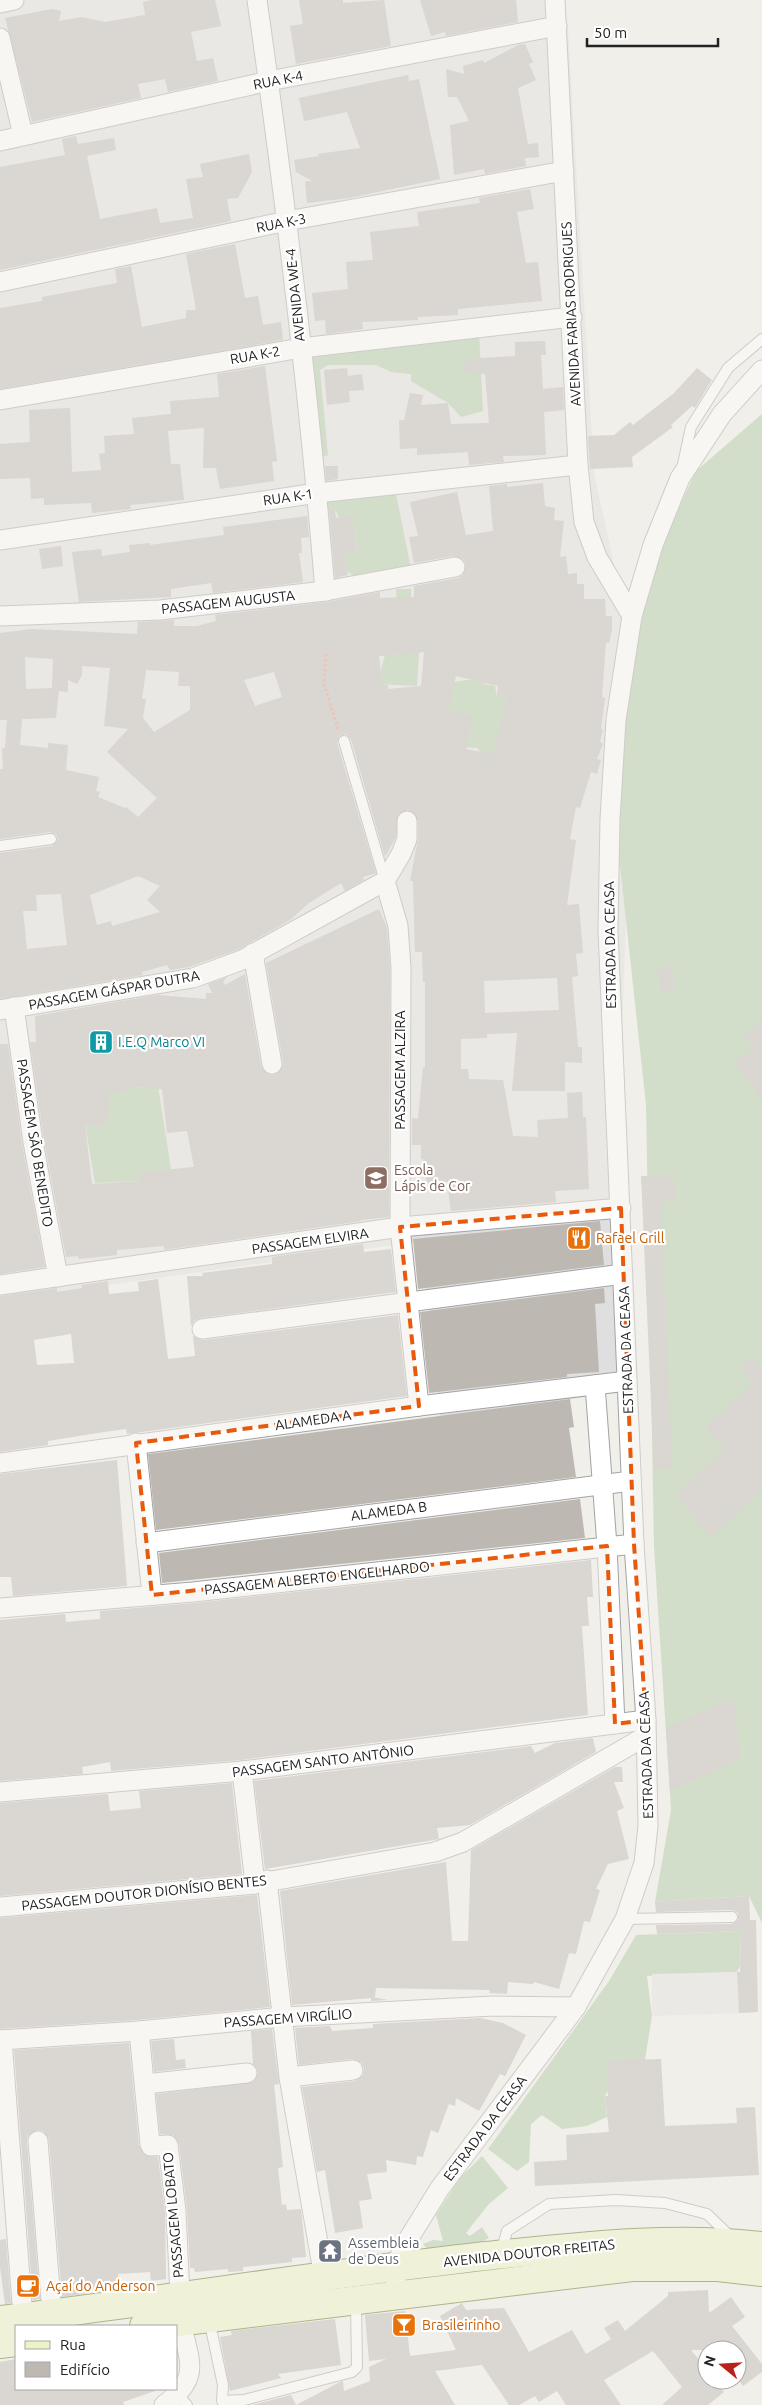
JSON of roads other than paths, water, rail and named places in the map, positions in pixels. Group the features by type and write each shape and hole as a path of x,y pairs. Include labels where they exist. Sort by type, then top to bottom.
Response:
{"main road":[{"name":"AVENIDA DOUTOR FREITAS","path":"16,2325 52,2313 180,2309 324,2277 500,2255 678,2240 750,2245"},
{"name":"AVENIDA DOUTOR FREITAS","path":"146,2325 180,2309 208,2318 632,2267 718,2267 762,2272"},
{"name":"AVENIDA DOUTOR FREITAS","path":"0,2344 13,2326"}],"street":[{"path":"0,3 14,0"},
{"name":"AVENIDA WE-4","path":"257,0 287,221 317,493 325,591"},
{"name":"AVENIDA FARIAS RODRIGUES","path":"555,0 578,465 584,522 597,557 632,616"},
{"name":"RUA K-4","path":"0,141 268,81 557,26"},
{"path":"0,38 23,135"},
{"name":"RUA K-3","path":"0,282 287,221 564,171"},
{"name":"RUA K-2","path":"0,400 301,348 572,317"},
{"name":"ESTRADA DA CEASA","path":"396,2294 395,2267 406,2243 440,2188 576,2007 625,1919 644,1863 648,1826 646,1728 631,1481 608,930 610,819 616,720 632,616 653,545 680,478 722,414 762,370"},
{"name":"RUA K-1","path":"0,540 317,493 578,465"},
{"name":"PASSAGEM AUGUSTA","path":"0,616 160,610 325,591 455,567"},
{"path":"385,881 401,854 407,839 407,821"},
{"name":"PASSAGEM GÁSPAR DUTRA","path":"7,1009 193,978 242,960 385,881"},
{"name":"PASSAGEM ALZIRA","path":"385,881 398,926 401,968 400,1228 419,1406"},
{"path":"253,953 272,1064"},
{"name":"PASSAGEM SÃO BENEDITO","path":"7,1009 58,1277"},
{"name":"PASSAGEM ELVIRA","path":"0,1285 400,1228 621,1208"},
{"path":"202,1329 623,1274"},
{"name":"ALAMEDA A","path":"0,1463 419,1406 627,1381"},
{"path":"595,1385 607,1546 615,1724"},
{"path":"136,1444 152,1595"},
{"name":"ALAMEDA B","path":"146,1543 631,1481"},
{"name":"PASSAGEM ALBERTO ENGELHARDO","path":"0,1608 152,1595 634,1544"},
{"name":"PASSAGEM SANTO ANTÔNIO","path":"0,1792 242,1772 615,1724 646,1728"},
{"name":"PASSAGEM DOUTOR DIONÍSIO BENTES","path":"0,1907 261,1882 435,1852 452,1846 646,1728"},
{"path":"242,1772 283,2017 289,2077 324,2277"},
{"name":"PASSAGEM VIRGÍLIO","path":"1,2040 139,2031 283,2017 493,2006 576,2007"},
{"name":"PASSAGEM LOBATO","path":"139,2031 151,2146 168,2145 176,2210 180,2309"},
{"path":"1,2040 13,2326"},
{"path":"289,2077 352,2070"},
{"path":"145,2084 247,2073"},
{"path":"38,2141 52,2313"},
{"path":"176,2402 188,2382 191,2369 180,2309"}],"lane":[{"path":"680,478 691,427 728,368 762,339"},
{"name":"PASSAGEM ALZIRA","path":"344,741 385,881"},
{"path":"0,846 51,839"},
{"path":"625,1919 732,1917"},
{"path":"500,2255 507,2231 549,2204 616,2200 665,2203 707,2214 750,2245"},
{"path":"208,2318 222,2385 222,2400 244,2400 352,2372 357,2367 356,2299"}],"place":[{"name":"I.E.Q Marco VI","path":"101,1042"},
{"name":"Escola Lápis de Cor","path":"376,1178"},
{"name":"Rafael Grill","path":"579,1238"},
{"name":"Assembleia de Deus","path":"330,2251"},
{"name":"Açaí do Anderson","path":"28,2286"},
{"name":"Brasileirinho","path":"404,2325"}]}
